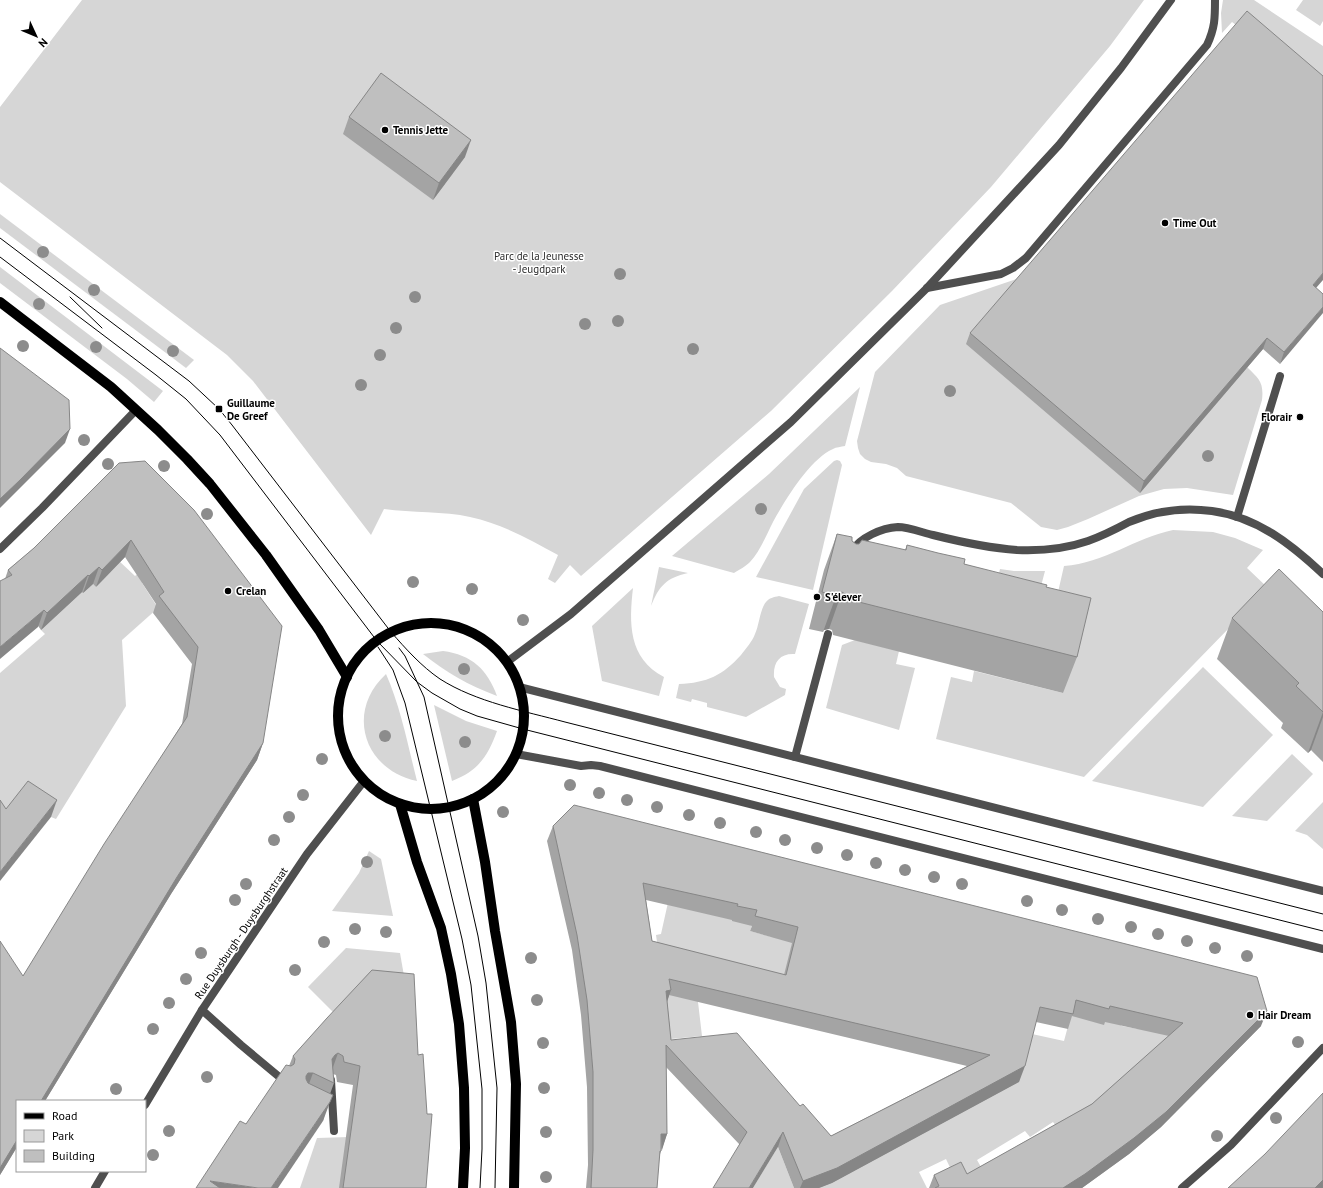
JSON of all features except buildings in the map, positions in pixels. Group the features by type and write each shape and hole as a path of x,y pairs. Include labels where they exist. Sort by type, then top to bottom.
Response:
{"main road":[{"path":"0,302 96,375 136,410 187,459 210,484 242,524 320,630 347,677"},
{"path":"428,623 447,625 481,637 495,648 507,662 519,687 524,711 522,738 510,765 502,776 484,792 461,804 440,809 416,808 400,804 387,798 364,781 353,766 344,749 339,731 338,713 341,695 347,677 354,664 364,652 377,641 391,632 410,626 428,623"},
{"path":"473,799 485,862 511,1022 516,1084 514,1188"},
{"path":"400,804 417,862 441,928 459,1024 464,1088 465,1148 463,1188"}],"street":[{"path":"507,662 571,614 785,427 927,288 1073,128 1121,68 1171,0"},
{"path":"927,288 1001,274 1013,268 1026,258 1208,45 1215,24 1215,0"},
{"path":"1237,517 1280,376"},
{"path":"0,549 48,502 136,410"},
{"path":"847,558 860,541 886,529 900,527 980,546 1016,550 1048,550 1089,541 1130,522 1163,511 1184,510 1212,511 1237,517 1262,527 1286,542 1323,574"},
{"path":"795,757 828,634"},
{"path":"519,687 1323,891"},
{"path":"516,754 581,766 600,766 1323,950"},
{"name":"Rue Duysburgh - Duysburghstraat","path":"146,1103 202,1010 307,854 364,781"},
{"path":"202,1010 283,1080"},
{"path":"1182,1188 1231,1145 1323,1048"},
{"path":"331,1078 330,1109 334,1131"},
{"path":"95,1188 104,1172"}],"green space":[{"name":"Parc de la Jeunesse - Jeugdpark","path":"82,0 1144,0 1110,46 991,187 892,291 771,411 581,576 570,565 555,583 548,579 558,555 537,543 482,520 460,515 384,509 371,535 253,381 227,355 0,182 0,107"},
{"path":"1223,0 1254,0 1323,46 1323,91 1232,22 1222,33 1221,13"},
{"path":"1303,0 1323,0 1323,21 1320,26 1296,10"},
{"path":"0,214 194,360 186,368 0,228"},
{"path":"0,267 163,391 154,402 127,379 0,283"},
{"path":"1025,276 1247,367 1255,375 1260,381 1262,400 1233,495 1187,488 1164,489 1139,496 1088,519 1057,530 1041,527 1011,503 906,476 897,468 886,464 871,462 860,454 857,441 875,372 940,305"},
{"path":"860,387 845,446 834,448 824,454 807,471 784,503 754,558 734,573 672,556 769,474"},
{"path":"834,461 840,461 842,465 813,590 756,577 804,489"},
{"path":"1173,530 1213,532 1235,538 1263,550 1247,568 1268,588 1084,777 936,739 951,677 972,682 974,671 1063,693 1050,627 1064,566 1093,560"},
{"path":"118,560 135,576 141,571 142,583 158,608 122,640 126,706 56,819 51,817 0,825 0,673 45,634 41,630 63,600 93,584 96,587"},
{"path":"659,567 688,573 674,577 664,584 657,593 651,606"},
{"path":"1000,569 1014,571 1045,571 1032,620 990,610"},
{"path":"633,588 631,614 634,638 637,650 643,660 652,669 664,677 659,696 602,681 592,626"},
{"path":"779,596 809,604 795,654 785,655 776,663 774,677 780,687 786,689 785,695 746,717 707,707 707,703 692,699 691,702 676,698 679,684 706,680 728,668 741,655 754,637 762,609 766,602 773,597"},
{"path":"855,640 899,651 896,664 915,668 899,730 826,708 842,645"},
{"path":"443,651 462,656 477,665 488,678 497,696 458,678 423,654"},
{"path":"1203,667 1273,735 1203,807 1092,781"},
{"path":"386,674 400,714 417,781 399,775 384,765 373,752 366,738 364,722 366,705 373,689"},
{"path":"434,705 466,721 497,731 490,748 481,762 469,772 452,781"},
{"path":"1292,754 1313,774 1267,821 1232,816"},
{"path":"1323,802 1323,849 1307,835 1295,831"},
{"path":"369,851 381,859 393,916 332,911 359,873"},
{"path":"669,898 718,909 752,926 750,931 772,937 794,936 781,991 698,1002 702,1036 660,1040 661,970 656,935 661,934"},
{"path":"346,948 400,953 407,993 338,1017 308,987"},
{"path":"1071,1015 1106,1015 1122,1026 1138,1029 1180,1028 1064,1136 1053,1122 1030,1137 1025,1131 977,1160 981,1167 956,1180 946,1159 919,1172 927,1188 819,1188 832,1183 1019,1082 1032,1034 1064,1041"},
{"path":"349,1137 344,1188 300,1188 317,1138"},
{"path":"778,1147 794,1188 753,1188"}],"tram line":[{"path":"0,238 189,381 219,409 391,632 426,669 454,687 485,700 517,710 1323,914"},
{"path":"0,257 186,399 220,435 377,641 417,682 432,693 460,709 477,716 523,729 1323,931"},
{"path":"70,297 102,328"},
{"path":"378,647 393,670 405,703 462,939 471,985 482,1089 482,1149 480,1188"},
{"path":"399,648 405,656 424,697 478,936 486,983 497,1088 495,1188"}],"place":[{"name":"Tennis Jette","path":"385,130"},
{"name":"Time Out","path":"1165,223"},
{"name":"Guillaume De Greef","path":"219,409"},
{"name":"Florair","path":"1300,417"},
{"name":"Crelan","path":"228,591"},
{"name":"S'élever","path":"817,597"},
{"name":"Hair Dream","path":"1250,1015"}]}
